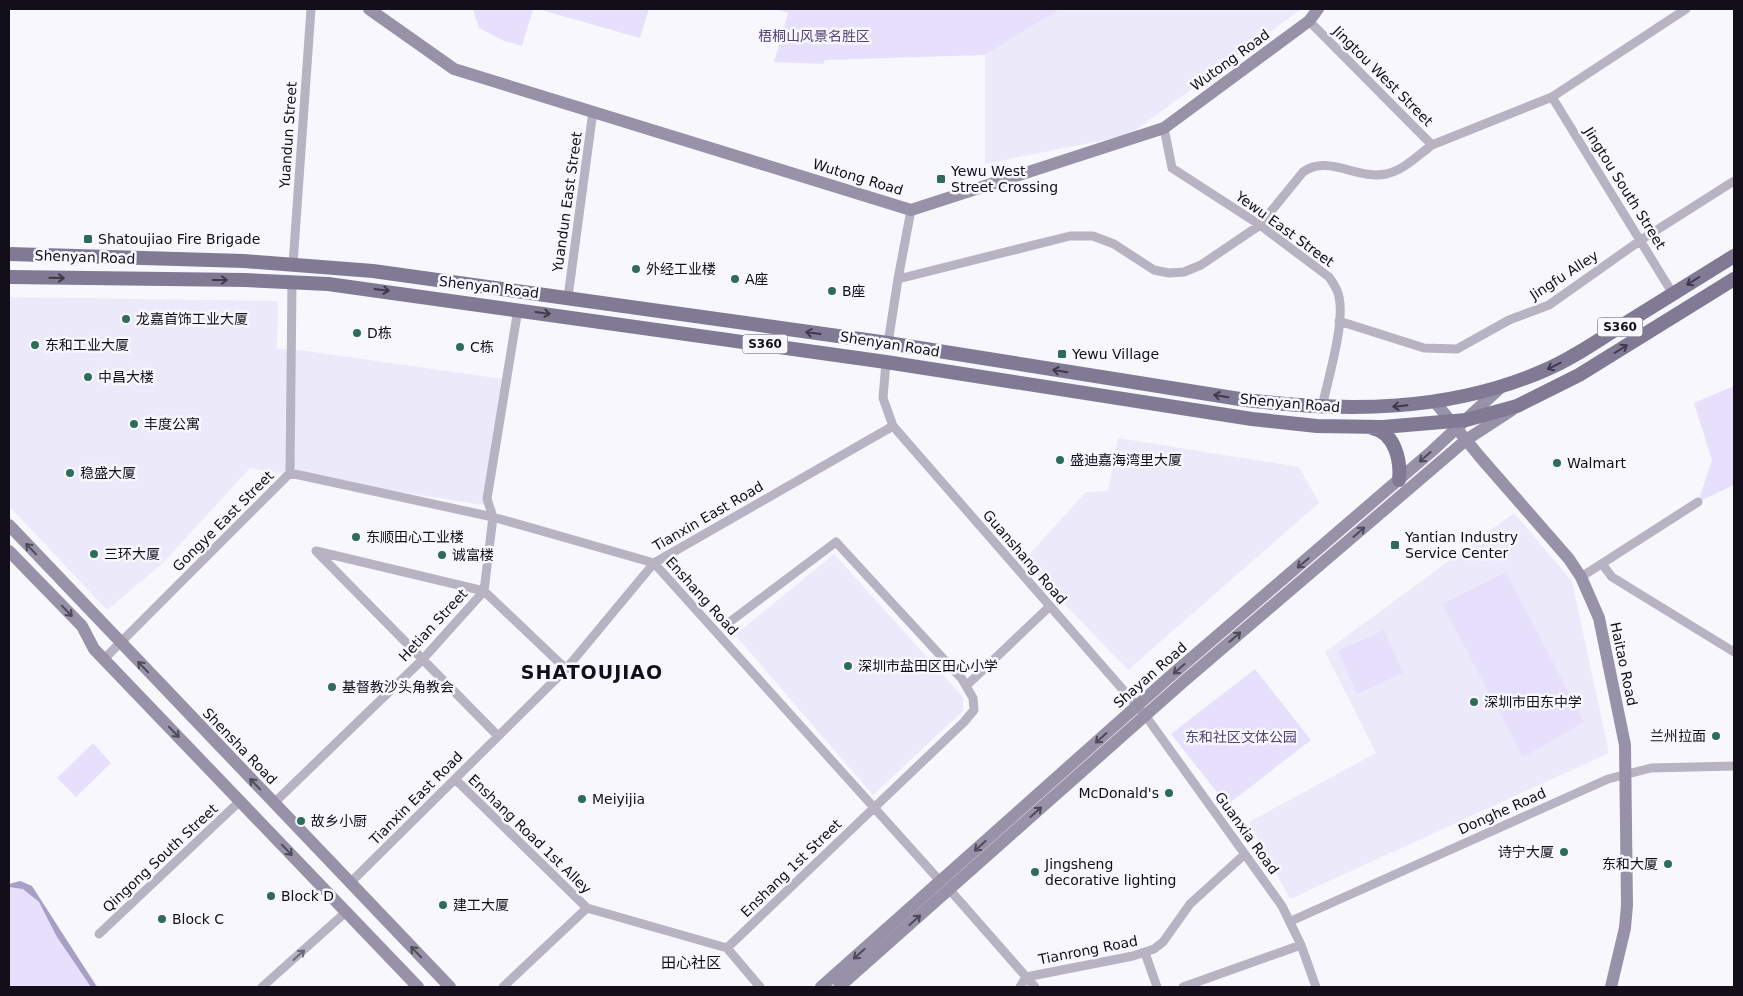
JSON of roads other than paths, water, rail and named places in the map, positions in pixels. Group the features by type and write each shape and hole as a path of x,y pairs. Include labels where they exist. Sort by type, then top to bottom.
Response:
{"main road":[{"name":"Wutong Road","path":"370,9 454,69 911,210 1164,128 1309,21 1318,9"},
{"name":"Shenyan Road","path":"9,254 293,264 373,271 568,297 888,344 1246,400 1322,407 1387,407 1436,402 1500,388 1545,371 1570,358 1734,256"},
{"name":"Shenyan Road","path":"9,277 292,282 367,289 886,362 1252,419 1317,426 1361,427 1458,423 1517,406 1579,375 1734,279"},
{"path":"565,316 568,297"},
{"name":"Shayan Road","path":"821,987 945,885 1399,480 1458,423 1500,388"},
{"name":"Haitao Road","path":"1436,402 1458,423 1466,440 1569,559 1581,577 1599,618 1625,745 1627,905 1625,928 1611,987"},
{"name":"Shayan Road","path":"1142,710 1466,440 1517,406"},
{"path":"1361,427 1375,428 1391,442 1399,460 1399,480"},
{"name":"Shensha Road","path":"9,525 120,644 450,987"},
{"path":"9,551 82,626 94,649 418,987"},
{"name":"Shayan Road","path":"839,987 945,885"}],"street":[{"name":"Yuandun Street","path":"293,264 311,9"},
{"name":"Jingtou West Street","path":"1309,21 1432,145 1552,97 1686,9"},
{"name":"Jingtou South Street","path":"1552,97 1642,240 1673,294"},
{"name":"Yuandun East Street","path":"568,297 593,111"},
{"name":"Yewu East Street","path":"1164,128 1172,168 1260,225 1329,277 1335,286 1339,297 1339,321 1322,407"},
{"path":"898,278 1070,236 1093,236 1114,244 1154,270 1169,273 1184,272 1201,265 1260,225 1303,172 1311,166 1323,164 1367,175 1384,174 1399,170 1432,145"},
{"name":"Jingfu Alley","path":"1339,321 1424,348 1458,349 1509,320 1549,305 1642,240 1734,181"},
{"path":"888,344 911,210"},
{"name":"Gongye East Street","path":"104,659 290,473 292,282"},
{"path":"484,591 493,518 487,499 518,309"},
{"path":"886,362 883,398 893,426"},
{"name":"Tianxin East Road","path":"350,883 566,669 654,563 893,426"},
{"name":"Guanshang Road","path":"893,426 1142,710"},
{"name":"Enshang Road","path":"290,473 493,518 654,563 1035,987"},
{"path":"1581,577 1698,502"},
{"path":"727,624 836,542 962,679 966,686 1050,606"},
{"path":"498,736 316,551 484,591 566,669"},
{"path":"1602,564 1612,577 1734,652"},
{"name":"Hetian Street","path":"274,803 422,659 484,591"},
{"name":"Enshang 1st Street","path":"727,948 974,710 972,698 966,686"},
{"name":"Guanxia Road","path":"1142,710 1291,921 1316,987"},
{"name":"Donghe Road","path":"1291,921 1600,782 1651,768 1734,766"},
{"name":"Enshang Road 1st Alley","path":"455,779 587,908 727,948"},
{"name":"Qingong South Street","path":"99,934 240,801"},
{"name":"Tianrong Road","path":"1020,987 1026,978 1145,953 1163,942 1190,904 1245,854"},
{"name":"Enshang Road 1st Alley","path":"503,987 587,908"},
{"path":"262,987 346,912"},
{"path":"1183,987 1301,945"},
{"path":"727,948 760,987"},
{"path":"1145,953 1157,987"}],"place":[{"name":"Yewu West Street Crossing","path":"941,179"},
{"name":"Shatoujiao Fire Brigade","path":"88,239"},
{"name":"外经工业楼","path":"636,269"},
{"name":"A座","path":"735,279"},
{"name":"B座","path":"832,291"},
{"name":"龙嘉首饰工业大厦","path":"126,319"},
{"name":"D栋","path":"357,333"},
{"name":"东和工业大厦","path":"35,345"},
{"name":"C栋","path":"460,347"},
{"name":"Yewu Village","path":"1062,354"},
{"name":"中昌大楼","path":"88,377"},
{"name":"丰度公寓","path":"134,424"},
{"name":"盛迪嘉海湾里大厦","path":"1060,460"},
{"name":"Walmart","path":"1557,463"},
{"name":"稳盛大厦","path":"70,473"},
{"name":"东顺田心工业楼","path":"356,537"},
{"name":"Yantian Industry Service Center","path":"1395,545"},
{"name":"三环大厦","path":"94,554"},
{"name":"诚富楼","path":"442,555"},
{"name":"深圳市盐田区田心小学","path":"848,666"},
{"name":"基督教沙头角教会","path":"332,687"},
{"name":"深圳市田东中学","path":"1474,702"},
{"name":"兰州拉面","path":"1716,736"},
{"name":"McDonald's","path":"1169,793"},
{"name":"Meiyijia","path":"582,799"},
{"name":"故乡小厨","path":"301,821"},
{"name":"诗宁大厦","path":"1564,852"},
{"name":"东和大厦","path":"1668,864"},
{"name":"Jingsheng decorative lighting","path":"1035,872"},
{"name":"Block D","path":"271,896"},
{"name":"建工大厦","path":"443,905"},
{"name":"Block C","path":"162,919"}],"district":[{"name":"SHATOUJIAO","path":"592,672"},
{"name":"田心社区","path":"691,963"}],"park label":[{"name":"梧桐山风景名胜区","path":"814,36"},
{"name":"东和社区文体公园","path":"1241,737"}]}
